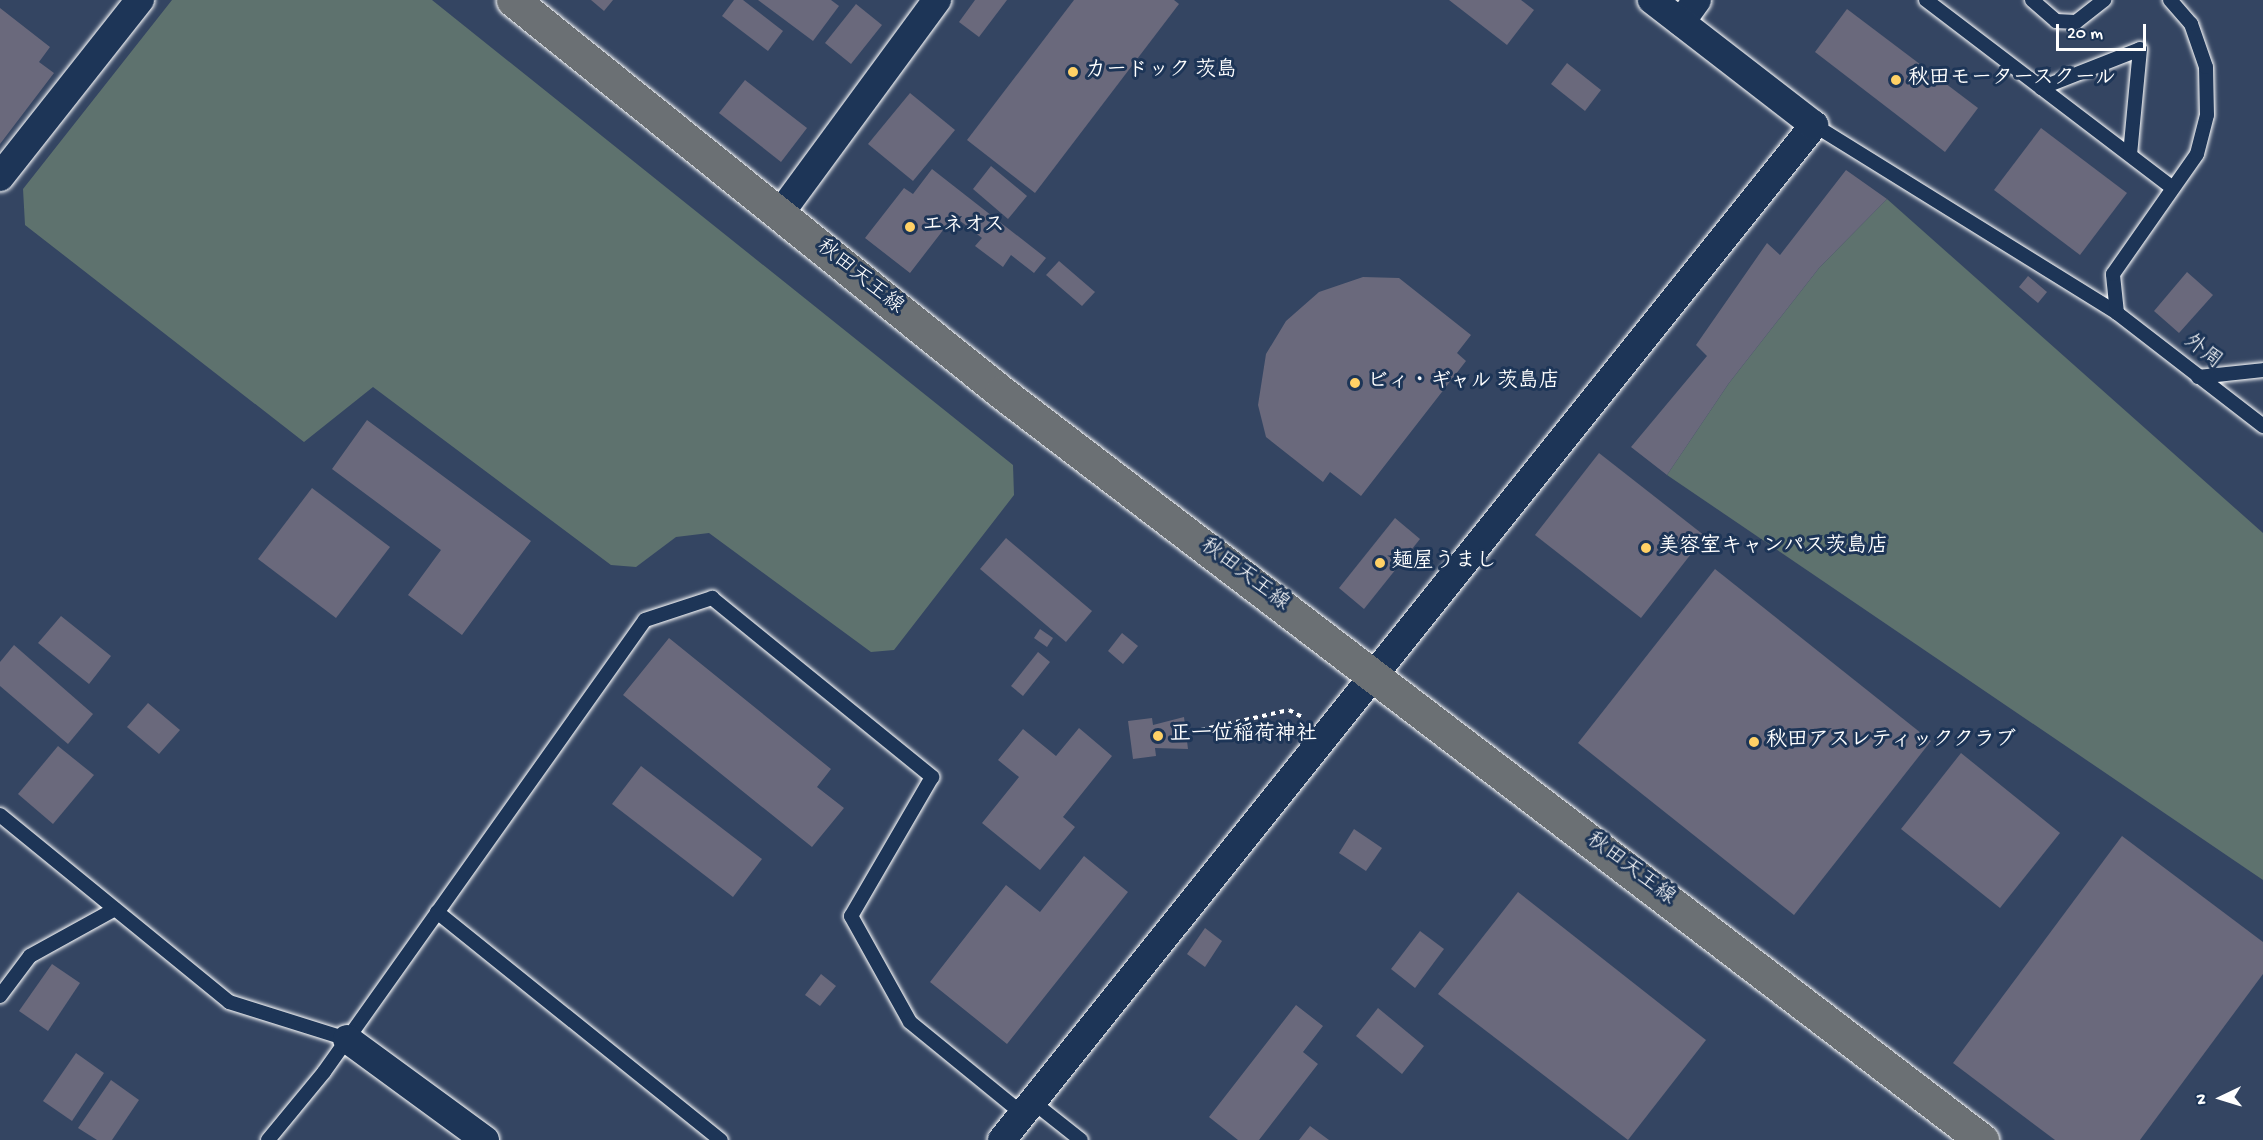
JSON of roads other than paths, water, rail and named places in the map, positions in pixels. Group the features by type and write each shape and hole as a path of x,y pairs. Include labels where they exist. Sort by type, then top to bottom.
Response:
{"main road":[{"name":"秋田天王線","path":"513,0 1001,392 1982,1140"}],"street":[{"path":"0,177 140,0"},
{"path":"779,215 937,0"},
{"path":"1002,1140 1814,125 1689,11 1652,0"},
{"path":"347,1039 485,1140"}],"lane":[{"path":"1926,0 2173,188"},
{"path":"2032,0 2056,21 2076,22 2104,0"},
{"path":"2116,313 2113,274 2197,154 2207,115 2206,67 2191,24 2170,0"},
{"path":"2041,88 2140,49 2130,155"},
{"name":"外周","path":"1814,125 2116,313 2263,426"},
{"path":"2198,377 2263,370"},
{"path":"268,1140 347,1039 645,620 712,598 932,777 851,915 910,1022 1028,1108 1081,1140"},
{"path":"0,815 229,1002 347,1039"},
{"path":"0,996 30,956 115,909"},
{"path":"437,912 721,1140"}],"place":[{"name":"カードック 茨島","path":"1073,72"},
{"name":"秋田モータースクール","path":"1896,80"},
{"name":"エネオス","path":"910,227"},
{"name":"ビィ・ギャル 茨島店","path":"1355,383"},
{"name":"美容室キャンパス茨島店","path":"1646,548"},
{"name":"麺屋うまし","path":"1380,563"},
{"name":"正一位稲荷神社","path":"1158,736"},
{"name":"秋田アスレティッククラブ","path":"1754,742"}]}
